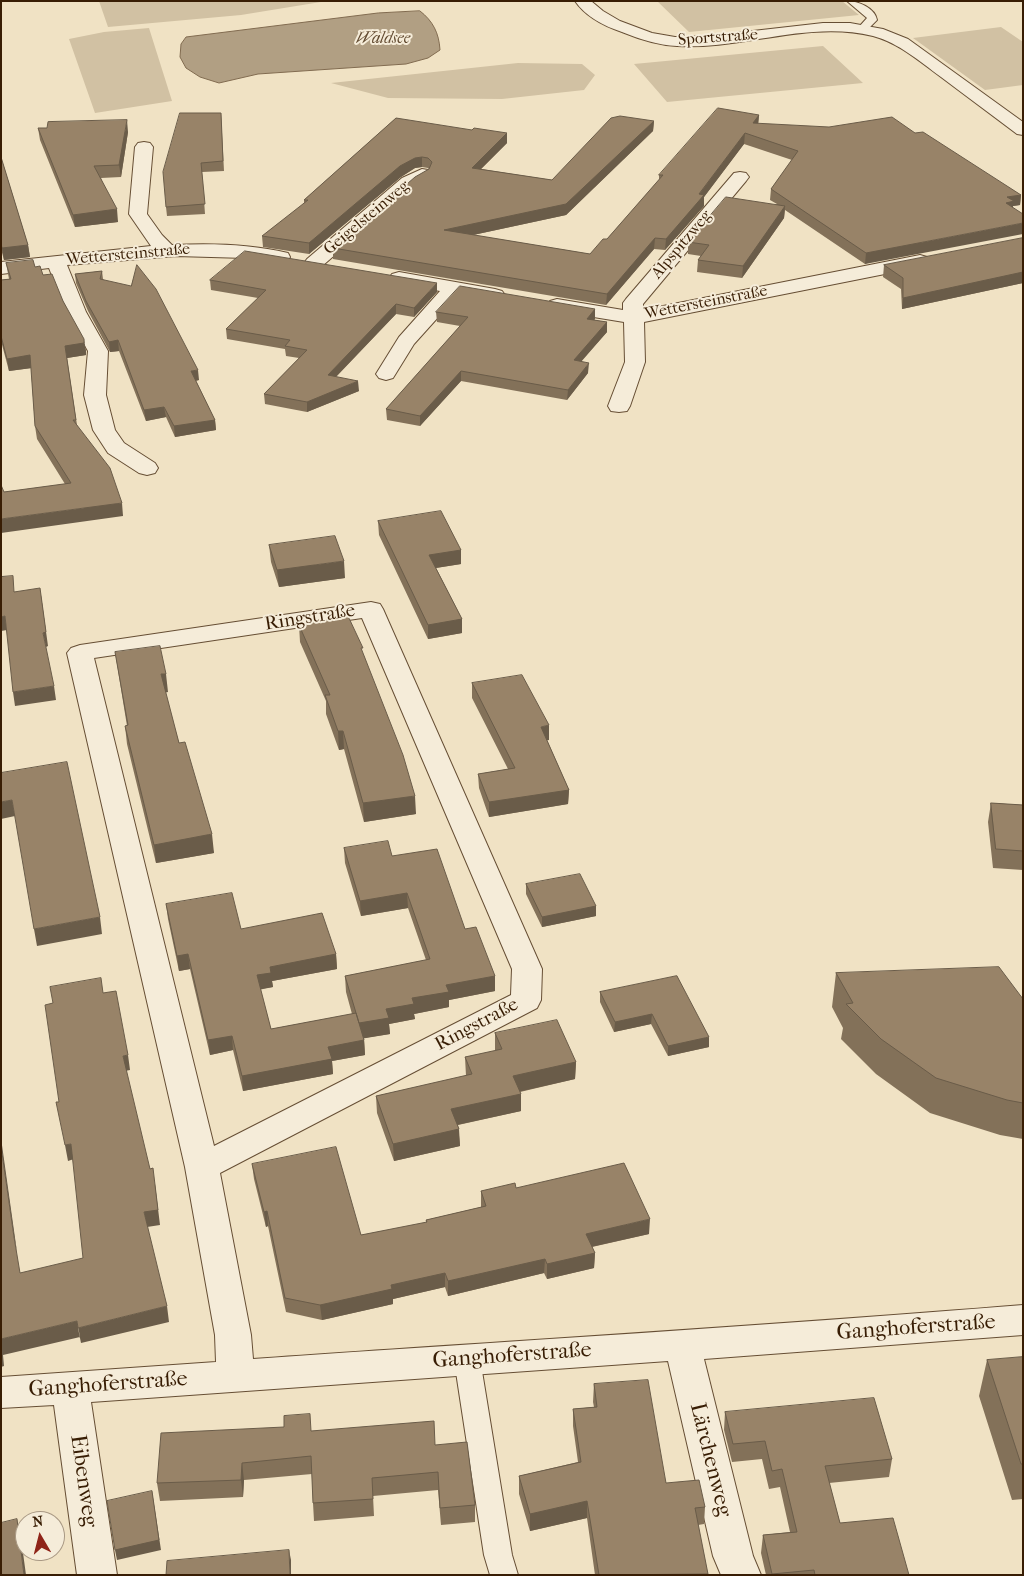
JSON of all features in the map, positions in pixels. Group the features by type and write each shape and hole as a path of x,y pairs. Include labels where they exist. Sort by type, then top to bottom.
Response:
{"street":[{"name":"Sportstraße","path":"582,1 593,13 648,38 680,42 824,27 863,28 885,33 903,42 1023,130"},
{"path":"144,147 138,214 154,240 166,249"},
{"name":"Geigelsteinweg","path":"314,263 408,182 422,174"},
{"name":"Alpspitzweg","path":"618,406 635,362 633,303 740,177"},
{"name":"Wettersteinstraße","path":"1,268 166,249 206,249 257,253 342,268"},
{"name":"Wettersteinstraße","path":"539,302 634,318 934,259"},
{"path":"56,262 76,312 98,351 95,395 104,430 116,448 147,468"},
{"path":"379,275 510,297"},
{"path":"386,374 406,341 454,288"},
{"name":"Ringstraße","path":"202,1167 526,1000 527,969 371,609 80,653 202,1167 233,1334 235,1376"},
{"name":"Ganghoferstraße","path":"1,1394 467,1358 1023,1320"},
{"name":"Lärchenweg","path":"682,1344 733,1556 741,1575"},
{"name":"Eibenweg","path":"70,1388 97,1575"}],"lane":[{"path":"852,1 872,17 872,20 863,28"},
{"path":"467,1358 498,1555 504,1575"}],"shaded area":[{"path":"99,1 327,1 241,15 108,27"},
{"path":"657,1 842,1 859,15 689,32"},
{"path":"1001,27 1023,42 1023,85 985,90 913,38"},
{"path":"149,28 172,101 95,113 69,39 104,32"},
{"path":"823,46 863,83 667,102 634,64"},
{"path":"518,63 582,64 595,75 584,90 502,99 388,98 331,83"}],"water":[{"name":"Waldsee","path":"420,11 434,28 440,50 428,58 406,64 258,74 219,83 200,77 186,68 180,57 181,44 186,37 378,13"}],"building":[{"path":"718,108 759,115 753,123 829,127 892,117 915,133 923,132 1021,195 1007,197 1014,201 1006,203 1023,214 1023,223 866,253 771,189 798,151 745,133 699,194 704,195 666,239 655,238 607,294 333,248 415,177 429,169 432,162 428,158 415,158 400,166 309,243 262,236 308,200 304,200 396,118 472,130 474,128 507,133 472,168 552,180 611,118 620,116 654,121 566,204 444,230 590,254 603,239 607,239 663,175 659,175"},
{"path":"180,113 221,113 223,161 201,163 205,204 166,207 163,172"},
{"path":"127,120 119,165 94,166 117,209 73,215 38,128 47,128 48,122"},
{"path":"1,157 28,245 2,248"},
{"path":"726,197 785,206 743,266 698,260 709,245 688,242"},
{"path":"1023,238 1023,272 903,298 903,278 884,265"},
{"path":"245,251 437,283 414,308 396,304 328,375 358,381 307,402 264,394 307,350 285,346 290,340 226,329 266,290 210,280"},
{"path":"33,260 35,267 40,266 43,275 52,274 63,301 84,339 84,343 65,346 76,420 73,420 110,468 122,503 1,519 1,485 4,492 71,483 35,426 30,355 7,359 1,336 1,280 11,279 6,263"},
{"path":"137,265 156,289 198,370 191,371 215,420 174,426 164,407 144,410 118,340 109,342 86,301 75,274 102,271 100,279 131,286"},
{"path":"460,286 595,309 587,319 607,322 574,360 589,363 568,390 461,371 420,416 386,409 468,317 436,312"},
{"path":"441,511 461,550 429,555 462,619 428,625 378,521"},
{"path":"335,536 344,561 277,570 269,545"},
{"path":"13,576 14,592 40,588 46,632 43,633 54,686 13,692 5,616 1,617 1,577"},
{"path":"348,616 363,648 361,648 403,755 415,796 363,803 343,731 338,731 325,695 330,695 299,625"},
{"path":"160,646 166,674 161,674 179,743 185,742 212,834 154,845 125,726 128,725 115,652"},
{"path":"522,675 549,725 541,727 569,790 489,802 478,774 515,768 472,683"},
{"path":"67,762 100,917 34,929 12,800 1,802 1,773"},
{"path":"991,803 1023,805 1023,851 996,849"},
{"path":"388,841 392,856 437,849 465,929 476,927 495,976 446,985 449,992 412,998 414,1004 386,1009 389,1018 359,1023 345,976 430,959 407,893 360,901 344,848"},
{"path":"580,874 596,906 542,917 526,884"},
{"path":"232,893 241,929 322,913 336,954 270,967 271,973 257,975 271,1029 356,1013 364,1040 328,1047 332,1059 242,1076 232,1036 208,1040 188,954 177,956 166,904"},
{"path":"999,967 1023,999 1023,1103 1007,1100 936,1078 881,1039 846,1004 853,1003 836,973"},
{"path":"677,976 709,1037 668,1046 652,1014 615,1022 600,992"},
{"path":"101,978 103,993 116,991 128,1055 123,1056 150,1169 153,1168 158,1210 144,1212 167,1306 78,1328 77,1321 1,1339 1,1146 20,1273 83,1258 71,1144 65,1145 56,1102 59,1102 45,1005 53,1003 50,987"},
{"path":"557,1020 576,1062 513,1076 521,1094 451,1109 459,1129 393,1144 376,1096 472,1074 465,1057 502,1049 495,1033"},
{"path":"336,1147 361,1235 427,1222 426,1220 486,1206 481,1191 515,1183 516,1188 624,1163 650,1219 586,1234 595,1253 547,1264 545,1259 448,1281 445,1273 391,1285 392,1289 320,1305 285,1298 267,1211 264,1212 252,1164"},
{"path":"1023,1357 1023,1464 1021,1464 987,1360"},
{"path":"648,1380 666,1483 699,1480 705,1507 695,1508 708,1574 599,1575 587,1501 530,1514 519,1476 581,1462 573,1409 597,1407 594,1384"},
{"path":"874,1398 892,1459 825,1466 840,1523 893,1518 909,1575 815,1575 814,1570 772,1574 763,1535 797,1532 782,1469 772,1471 765,1441 733,1444 725,1412"},
{"path":"310,1414 311,1431 434,1421 435,1445 467,1442 475,1505 440,1508 438,1472 372,1478 373,1499 313,1503 311,1456 242,1463 241,1480 157,1483 161,1433 284,1427 284,1416"},
{"path":"152,1491 159,1540 115,1550 107,1501"},
{"path":"15,1520 15,1561 22,1561 24,1575 1,1575 1,1523"},
{"path":"289,1550 290,1575 166,1575 167,1561"}]}
